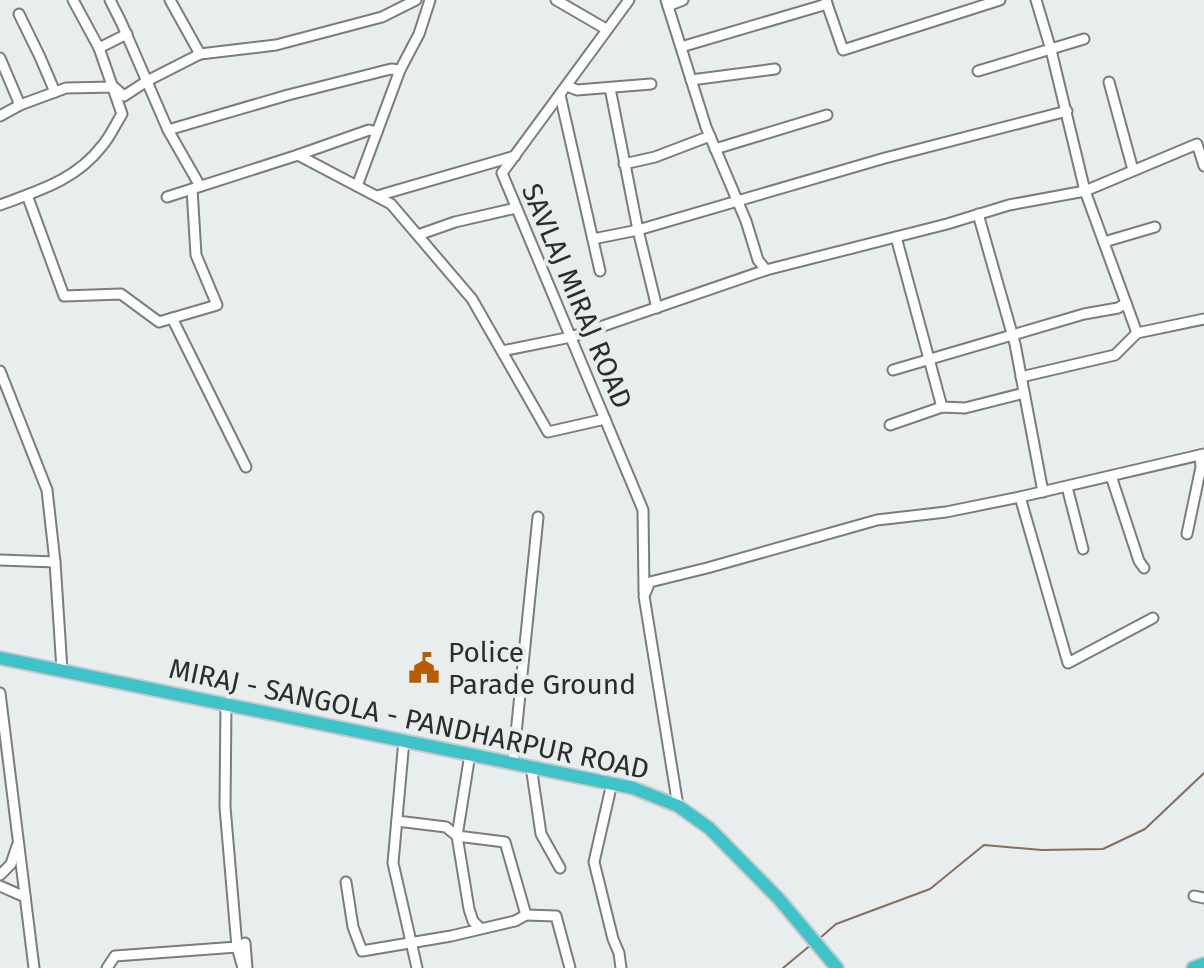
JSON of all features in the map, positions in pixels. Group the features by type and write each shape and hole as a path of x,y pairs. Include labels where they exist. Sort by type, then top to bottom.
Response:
{"highway":[{"name":"MIRAJ - SANGOLA - PANDHARPUR ROAD","path":"0,658 633,788 678,806 709,828 778,898 837,968"}],"street":[{"path":"0,205 52,186 86,164 103,146 122,114 99,48 73,0"},
{"path":"27,195 64,296 121,294 159,322 217,305 196,255 196,187 110,0"},
{"path":"170,0 200,54"},
{"path":"0,116 66,88 114,87 124,96 200,54 276,45 382,17 416,0"},
{"path":"357,186 430,0"},
{"path":"556,0 606,29"},
{"name":"SAVLAJ MIRAJ ROAD","path":"629,0 502,173 643,510 644,596 678,806"},
{"path":"683,0 667,3 710,136 746,221 758,260 766,270"},
{"path":"681,47 826,2 843,50 1000,0"},
{"path":"1036,0 1067,111 1085,191 1137,333"},
{"path":"19,14 55,92"},
{"path":"99,48 127,34"},
{"path":"978,71 1084,39"},
{"path":"0,58 20,105"},
{"path":"168,130 288,95 391,69 400,70"},
{"path":"691,80 775,69"},
{"path":"1109,82 1133,170"},
{"path":"567,86 577,90 651,84"},
{"path":"610,88 657,308"},
{"path":"560,95 600,271"},
{"path":"593,239 638,230 885,158 1067,111"},
{"path":"715,149 827,115"},
{"path":"167,197 369,130 377,132"},
{"path":"624,164 655,157 710,136"},
{"path":"502,351 571,337 766,270 1009,205 1085,191 1200,142 1204,166"},
{"path":"298,155 391,204 472,299 548,432 605,419"},
{"path":"377,196 515,156"},
{"path":"418,235 455,222 516,208"},
{"path":"978,214 1012,335 1043,492"},
{"path":"1104,242 1155,227"},
{"path":"896,237 942,407"},
{"path":"893,370 1084,314 1118,308 1126,303"},
{"path":"172,318 246,467"},
{"path":"1021,377 1115,355 1137,333 1204,319"},
{"path":"0,371 47,490 62,670"},
{"path":"890,425 942,407 965,408 1024,393"},
{"path":"644,596 650,582 877,520 946,512 1020,497 1202,454 1187,534"},
{"path":"1111,476 1144,568"},
{"path":"1067,487 1083,549"},
{"path":"1020,497 1068,663 1153,618"},
{"path":"513,763 538,517"},
{"path":"0,560 55,562"},
{"path":"0,693 34,968"},
{"path":"226,703 225,807 237,947"},
{"path":"404,740 393,863 417,968"},
{"path":"470,754 457,836 469,909 473,921 480,928"},
{"path":"531,766 541,834 560,868"},
{"path":"612,783 594,862 621,968"},
{"path":"397,821 446,827 457,836 505,842 526,915"},
{"path":"0,875 11,864 18,843"},
{"path":"346,882 353,927 362,951 412,944 515,921 526,915 556,916 570,968"},
{"path":"0,886 25,897"},
{"path":"107,968 115,956 237,947 245,943 245,968"}],"waterway":[{"path":"820,938 836,924 930,889 984,845 1042,850 1103,849 1145,829 1204,773"},
{"path":"783,968 812,944"}],"place":[{"name":"Police Parade Ground","path":"424,668"}]}
